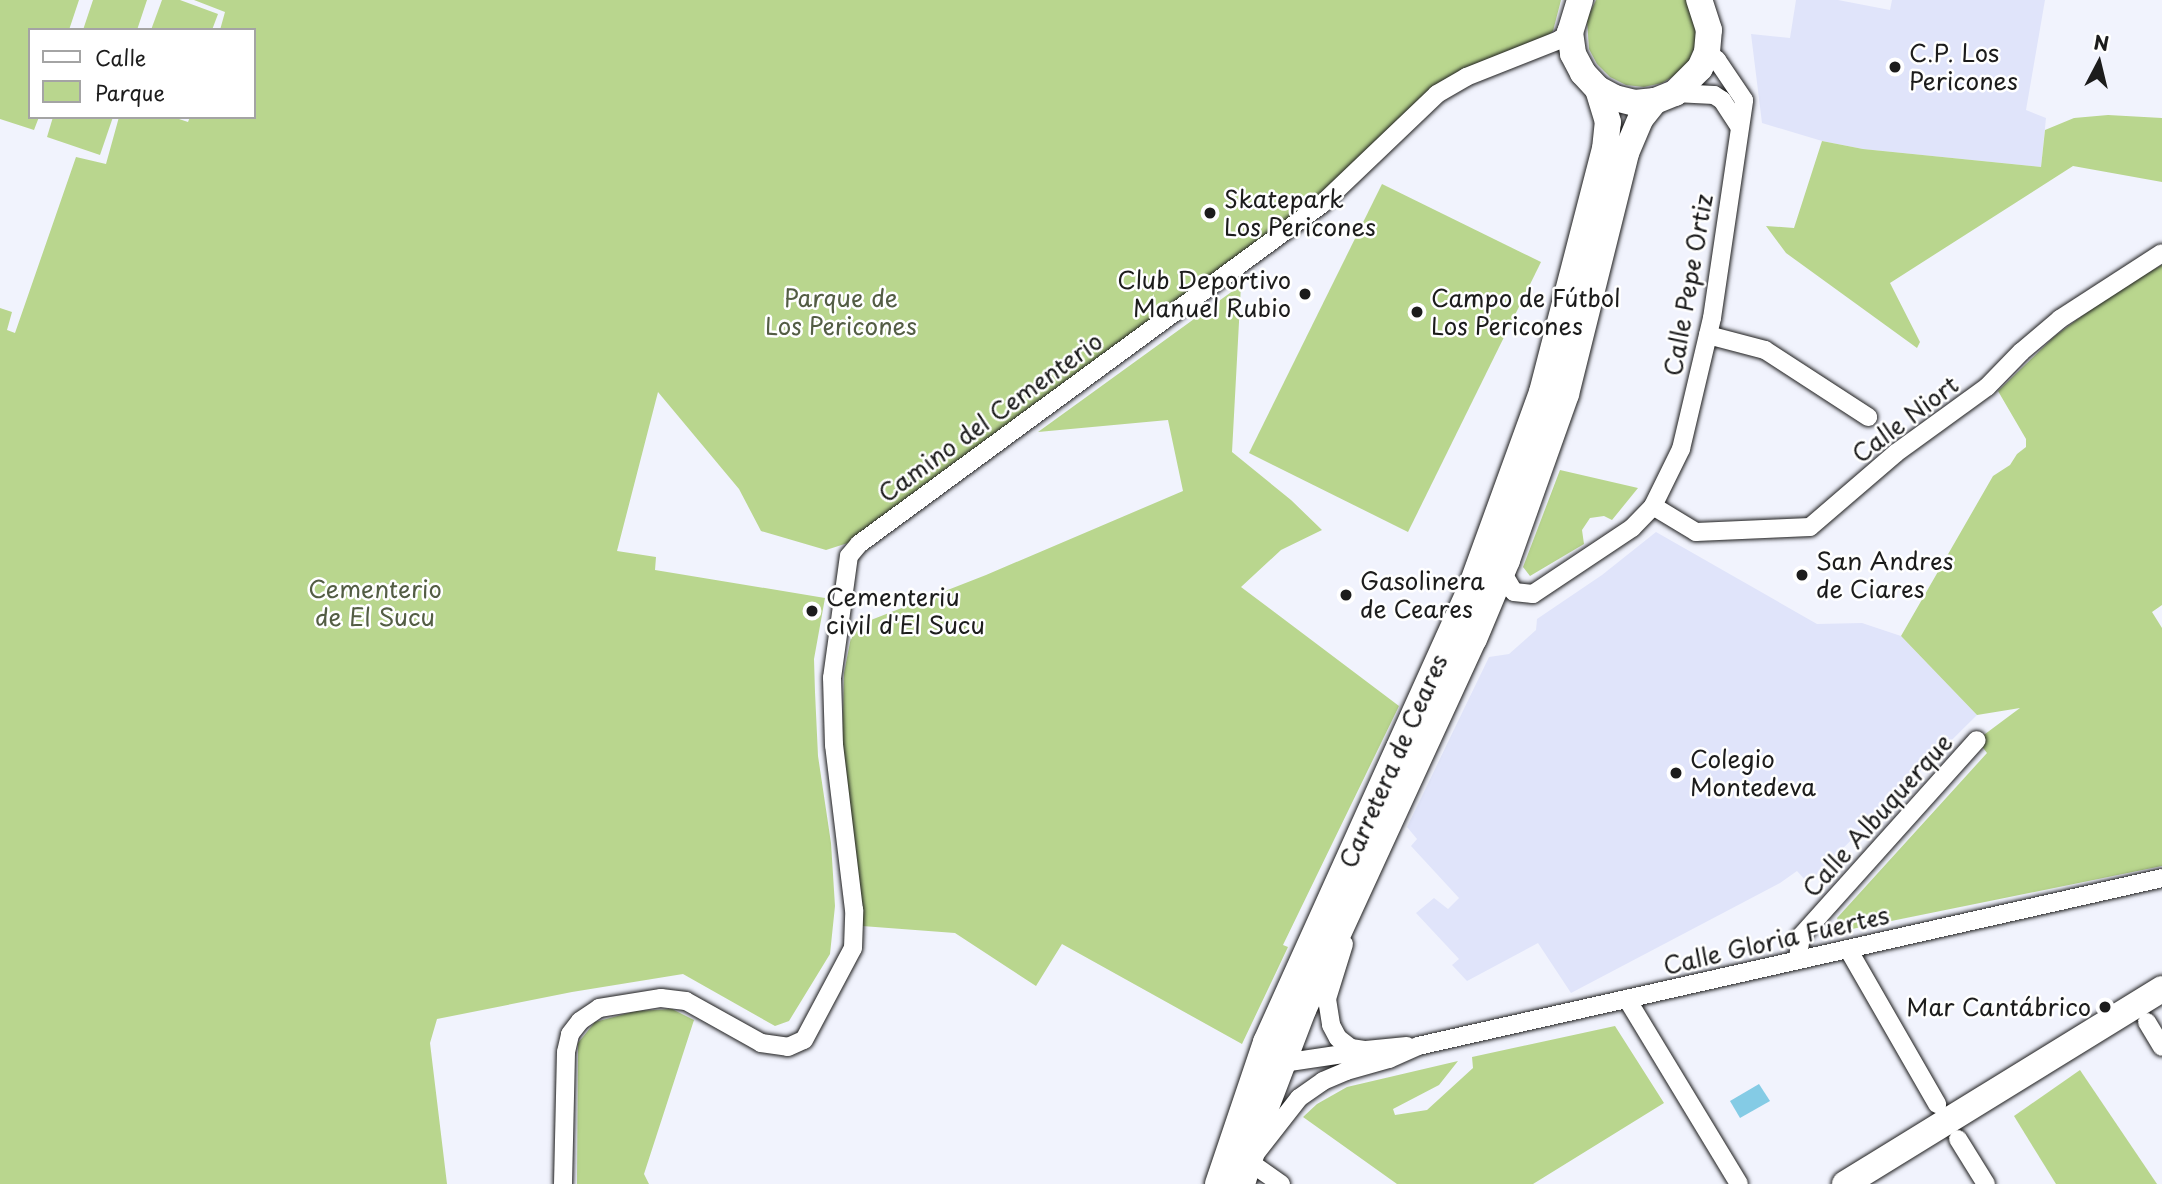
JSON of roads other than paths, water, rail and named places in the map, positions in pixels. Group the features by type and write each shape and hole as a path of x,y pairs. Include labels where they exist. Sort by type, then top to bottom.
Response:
{"main road":[{"path":"1580,0 1564,36 1578,64 1598,89 1615,99 1635,103 1665,97"},
{"path":"1699,0 1709,30 1707,52"},
{"name":"Carretera de Ceares","path":"1245,1173 1303,1010 1502,572 1566,394 1626,153 1641,117 1700,68 1707,52"},
{"name":"Carretera de Ceares","path":"1218,1184 1253,1078 1283,1002 1470,590 1542,392 1605,149 1608,122 1598,89"},
{"path":"1845,1184 2162,989"}],"street":[{"name":"Camino del Cementerio","path":"563,1184 568,1043 570,1034 580,1021 599,1008 661,998 686,1001 761,1043 788,1047 804,1040 853,948 854,910 834,745 832,678 849,556 859,544 1322,204 1437,94 1466,77 1564,36"},
{"name":"Calle Pepe Ortiz","path":"1502,572 1514,592 1533,594 1632,528 1653,506 1681,449 1708,335 1738,125 1751,98 1707,52"},
{"path":"1665,97 1714,95 1722,100 1738,125"},
{"name":"Calle Niort","path":"1653,506 1696,532 1810,527 1896,453 1987,387 2021,352 2060,319 2162,253"},
{"path":"1708,335 1765,350 1868,417"},
{"name":"Calle Albuquerque","path":"1798,959 1801,936 1977,740"},
{"name":"Calle Gloria Fuertes","path":"1245,1173 1299,1098 1323,1081 1418,1046 1798,959 2157,883"},
{"path":"1361,885 1327,999 1331,1026 1338,1038 1351,1048 1366,1050"},
{"path":"1848,949 1937,1104"},
{"path":"1627,999 1739,1184"},
{"path":"2147,1022 2162,1047"},
{"name":"Calle Gloria Fuertes","path":"1284,1062 1322,1059 1366,1050 1418,1046"},
{"path":"1253,1078 1266,1067 1284,1062"},
{"path":"1958,1139 1986,1184"},
{"path":"1245,1173 1281,1184"}],"water":[{"path":"1759,1084 1770,1101 1740,1118 1730,1101"}],"place":[{"name":"C.P. Los Pericones","path":"1895,67"},
{"name":"Skatepark Los Pericones","path":"1210,213"},
{"name":"Club Deportivo Manuel Rubio","path":"1305,294"},
{"name":"Campo de Fútbol Los Pericones","path":"1417,312"},
{"name":"San Andres de Ciares","path":"1802,575"},
{"name":"Gasolinera de Ceares","path":"1346,595"},
{"name":"Cementeriu civil d'El Sucu","path":"812,611"},
{"name":"Colegio Montedeva","path":"1676,773"},
{"name":"Mar Cantábrico","path":"2105,1007"}],"park label":[{"name":"Parque de Los Pericones","path":"841,312"},
{"name":"Cementerio de El Sucu","path":"375,603"}]}
